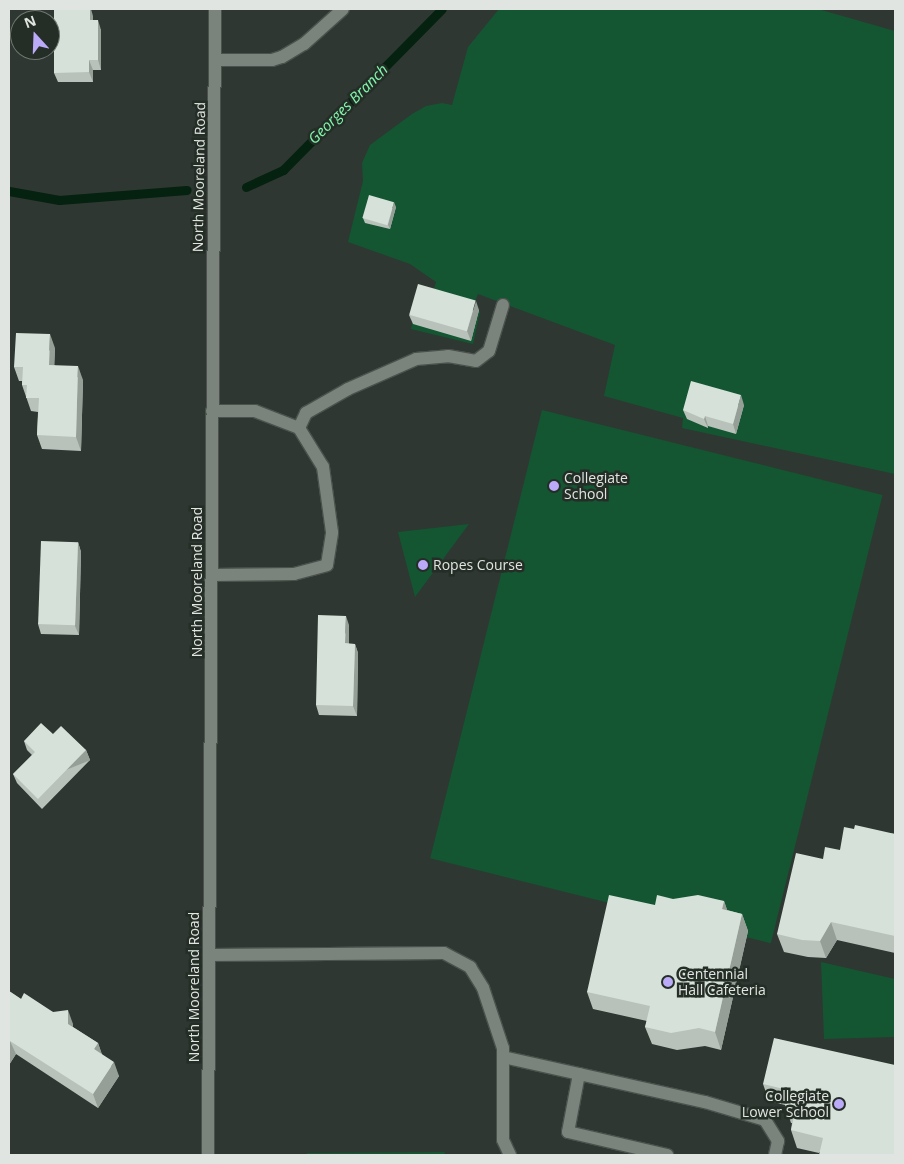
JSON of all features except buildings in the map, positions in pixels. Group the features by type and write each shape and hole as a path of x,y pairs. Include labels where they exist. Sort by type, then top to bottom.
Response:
{"street":[{"name":"North Mooreland Road","path":"208,1155 215,9"},
{"path":"215,60 272,60 282,57 304,44 343,9"},
{"path":"298,428 306,414 348,389 416,359 448,356 476,361 489,351 503,305"},
{"path":"212,411 255,411 298,428 323,466 332,532 327,565 294,574 212,574"},
{"path":"210,955 444,953 470,967 483,988 503,1048 503,1140 510,1155"},
{"path":"503,1057 705,1102 764,1120 778,1142 775,1155"},
{"path":"579,1074 568,1132 667,1155"}],"green space":[{"path":"499,9 818,9 895,31 895,474 682,428 683,418 604,396 615,345 478,294 472,308 480,312 473,344 411,329 420,292 432,296 436,282 410,264 348,242 363,181 362,163 370,145 412,114 426,106 442,103 452,105 468,47"},
{"path":"542,410 883,495 771,943 430,858"},
{"name":"Ropes Course","path":"469,524 415,597 398,532"},
{"path":"821,962 895,979 895,1037 824,1039"},
{"path":"445,1152 444,1155 306,1155 307,1153"}],"waterway":[{"name":"Georges Branch","path":"246,187 283,170 442,9"},
{"name":"Georges Branch","path":"9,191 59,200 187,190"}],"place":[{"name":"Collegiate School","path":"554,486"},
{"name":"Ropes Course","path":"423,565"},
{"name":"Centennial Hall Cafeteria","path":"668,982"},
{"name":"Collegiate Lower School","path":"839,1104"}]}
